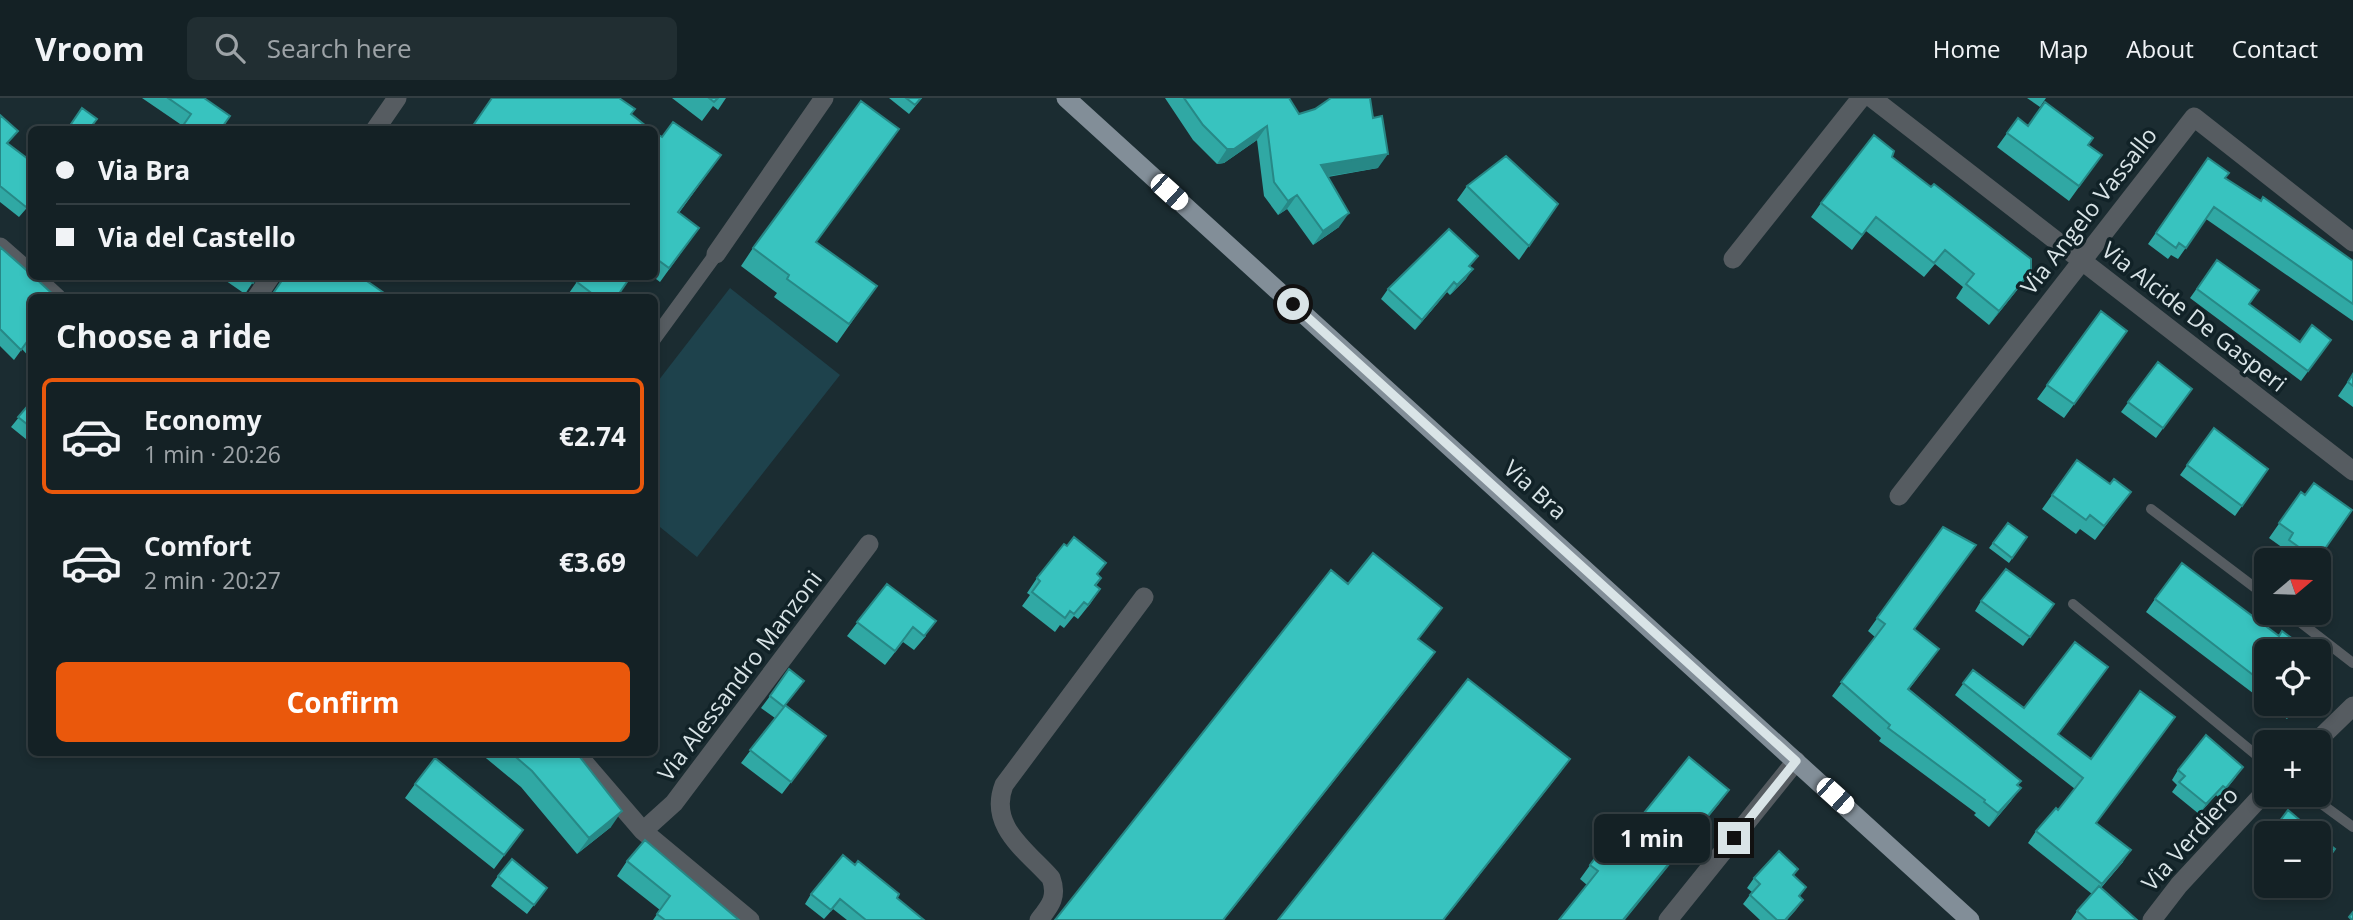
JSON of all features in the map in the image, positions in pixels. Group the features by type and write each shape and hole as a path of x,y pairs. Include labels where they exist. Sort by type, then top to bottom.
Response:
{"main road":[{"name":"Via Bra","path":"1066,98 1970,920"}],"street":[{"path":"378,126 397,98"},
{"path":"658,334 824,98"},
{"path":"1733,260 1861,98"},
{"name":"Via Alcide De Gasperi","path":"1872,98 2353,471"},
{"name":"Via Angelo Vassallo","path":"1899,496 2194,117 2353,242"},
{"path":"0,247 28,272"},
{"path":"37,280 52,294"},
{"name":"Via Alessandro Manzoni","path":"643,831 674,803 869,544"},
{"path":"1039,920 1053,902 1055,888 1052,878 1005,828 998,800 1004,785 1144,597"},
{"path":"2328,730 2353,706"},
{"path":"578,756 643,831 750,920"},
{"path":"1668,920 1796,761"},
{"name":"Via Verdiero","path":"2152,920 2179,885 2254,804"}],"lane":[{"path":"2151,509 2254,587"},
{"path":"2073,604 2254,753"},
{"path":"2304,625 2353,663"},
{"path":"2326,807 2353,827"}],"shaded area":[{"path":"730,288 840,375 697,557 658,525 658,381"}],"building":[{"path":"168,98 204,98 230,116 223,126 183,126 191,114"},
{"path":"492,98 619,98 635,109 631,114 646,126 473,126"},
{"path":"906,98 921,98 915,105"},
{"path":"1184,98 1289,98 1299,114 1315,109 1331,98 1370,98 1373,118 1382,116 1388,154 1321,165 1349,213 1323,231 1297,195 1288,201 1274,182 1267,126 1234,149 1227,149 1203,125"},
{"path":"861,101 899,129 816,242 877,286 849,324 787,279 789,275 753,248"},
{"path":"2045,102 2093,138 2088,145 2102,155 2079,186 2007,133 2018,118 2028,126"},
{"path":"82,108 97,119 92,126 70,126"},
{"path":"0,115 18,131 7,143 28,159 28,205 26,207 0,186"},
{"path":"673,122 721,155 678,212 699,228 669,268 658,260 658,134 662,137"},
{"path":"1874,135 1894,151 1892,157 1931,187 1934,184 2031,259 2031,271 1999,311 1966,284 1974,274 1945,250 1934,263 1876,217 1862,235 1821,203"},
{"path":"1506,156 1558,204 1529,246 1467,186"},
{"path":"2208,158 2229,173 2225,178 2261,201 2263,197 2353,261 2353,304 2214,207 2186,248 2179,243 2176,248 2156,233"},
{"path":"1449,229 1478,256 1469,266 1473,269 1457,285 1454,282 1422,320 1388,289"},
{"path":"0,247 28,272 28,280 37,280 53,294 28,294 28,340 21,350 0,329"},
{"path":"2217,260 2259,290 2249,304 2300,342 2312,325 2331,340 2308,371 2197,289"},
{"path":"282,280 365,280 384,293 383,294 273,294"},
{"path":"628,280 619,294 593,294 577,282"},
{"path":"2101,311 2127,331 2074,404 2047,385"},
{"path":"2158,362 2192,389 2163,428 2128,402"},
{"path":"28,406 28,425 18,417"},
{"path":"2214,428 2268,469 2242,506 2187,465"},
{"path":"2077,460 2110,484 2114,479 2131,492 2104,526 2090,515 2086,520 2052,495"},
{"path":"2314,483 2352,510 2325,548 2300,548 2289,540 2293,533 2279,523 2301,492 2305,495"},
{"path":"2008,523 2027,537 2012,558 1993,543"},
{"path":"1943,527 1976,545 1914,629 1939,649 1908,689 2021,781 2017,785 2021,788 1998,813 1984,802 1985,800 1888,728 1890,725 1841,682 1885,624 1877,618"},
{"path":"1074,537 1106,563 1097,574 1101,578 1095,585 1100,589 1088,605 1084,602 1074,614 1070,611 1065,618 1032,592 1040,581 1037,578 1064,544 1067,546"},
{"path":"1373,553 1442,608 1418,639 1435,652 1223,920 1055,920 1331,570 1348,584"},
{"path":"2182,563 2254,617 2254,625 2264,625 2279,636 2282,631 2293,639 2254,639 2254,676 2155,599"},
{"path":"2006,569 2054,604 2030,637 1981,601"},
{"path":"887,584 936,621 924,636 913,627 895,651 857,622"},
{"path":"2075,642 2108,667 2058,734 2091,759 2140,691 2175,717 2096,823 2131,850 2102,884 2036,831 2056,808 2058,810 2083,778 1963,683 1973,670 2024,708"},
{"path":"789,669 804,681 785,705 826,736 791,782 750,750 784,707 770,696"},
{"path":"1468,679 1570,759 1443,920 1278,920"},
{"path":"2206,735 2243,767 2226,788 2223,786 2206,804 2179,782 2185,776 2178,770"},
{"path":"515,756 579,756 622,811 589,838 532,771"},
{"path":"1689,757 1729,790 1623,920 1559,920 1598,871 1590,865 1609,839 1614,842 1623,829 1628,833"},
{"path":"435,758 523,830 504,855 415,784"},
{"path":"2288,810 2301,821 2280,821"},
{"path":"645,840 739,920 665,920 657,914 670,896 627,861"},
{"path":"1779,851 1798,869 1793,875 1806,887 1799,896 1803,900 1785,920 1777,920 1750,895 1760,884 1754,878"},
{"path":"843,855 855,865 858,861 899,894 897,898 924,920 866,920 840,899 831,910 811,894"},
{"path":"512,859 547,888 534,905 498,876"},
{"path":"2099,886 2137,920 2087,920 2077,911"}],"route":[{"path":"1293,304 1796,761 1734,838"}]}
